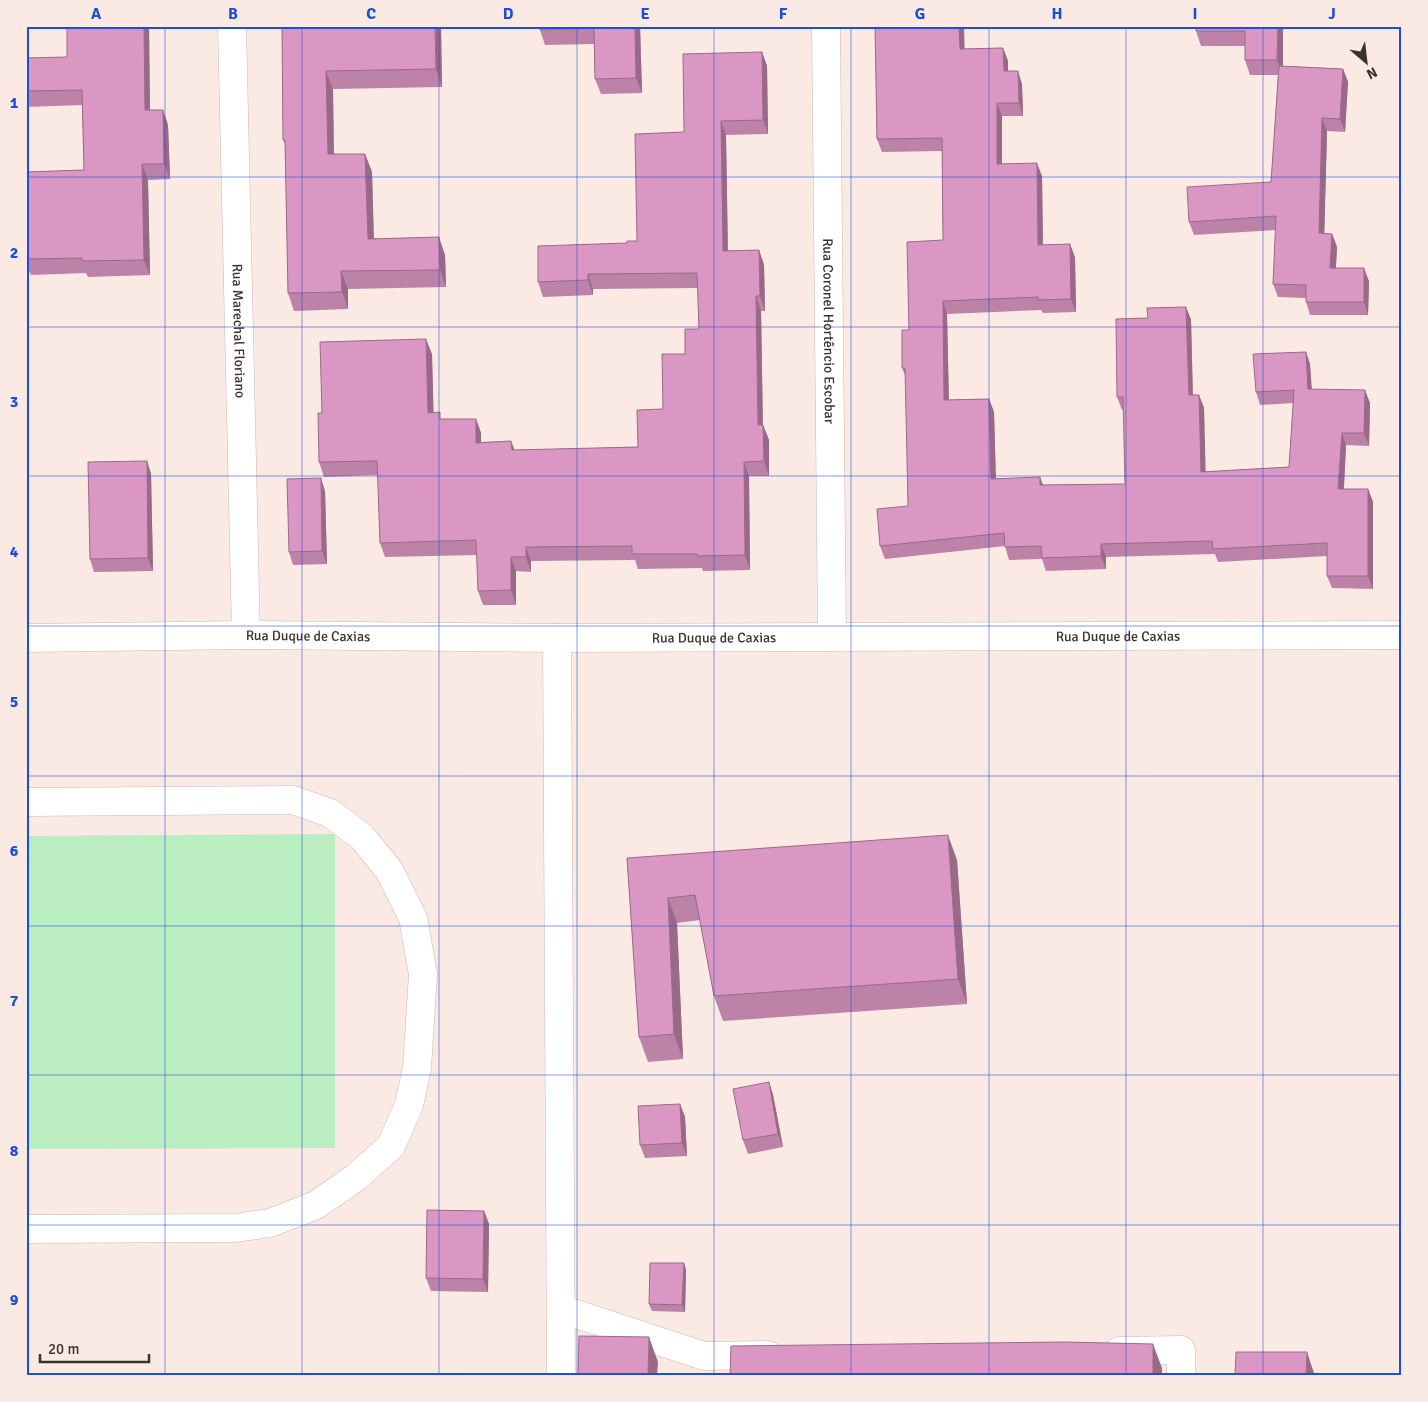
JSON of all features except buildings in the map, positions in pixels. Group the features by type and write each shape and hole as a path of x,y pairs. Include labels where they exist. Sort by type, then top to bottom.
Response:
{"street":[{"name":"Rua Marechal Floriano","path":"232,26 246,636"},
{"name":"Rua Coronel Hortêncio Escobar","path":"826,26 832,636"},
{"name":"Rua Duque de Caxias","path":"26,638 246,636 557,638 1402,635"},
{"path":"557,638 561,1376"},
{"path":"26,802 293,800 330,813 362,837 389,870 413,918 423,974 418,1068 410,1105 391,1146 355,1178 316,1206 270,1223 236,1228 26,1229"},
{"path":"561,1309 703,1366 793,1355"},
{"path":"1092,1351 1181,1350 1181,1376"}],"green space":[{"path":"335,834 335,1148 26,1149 26,836"}]}
